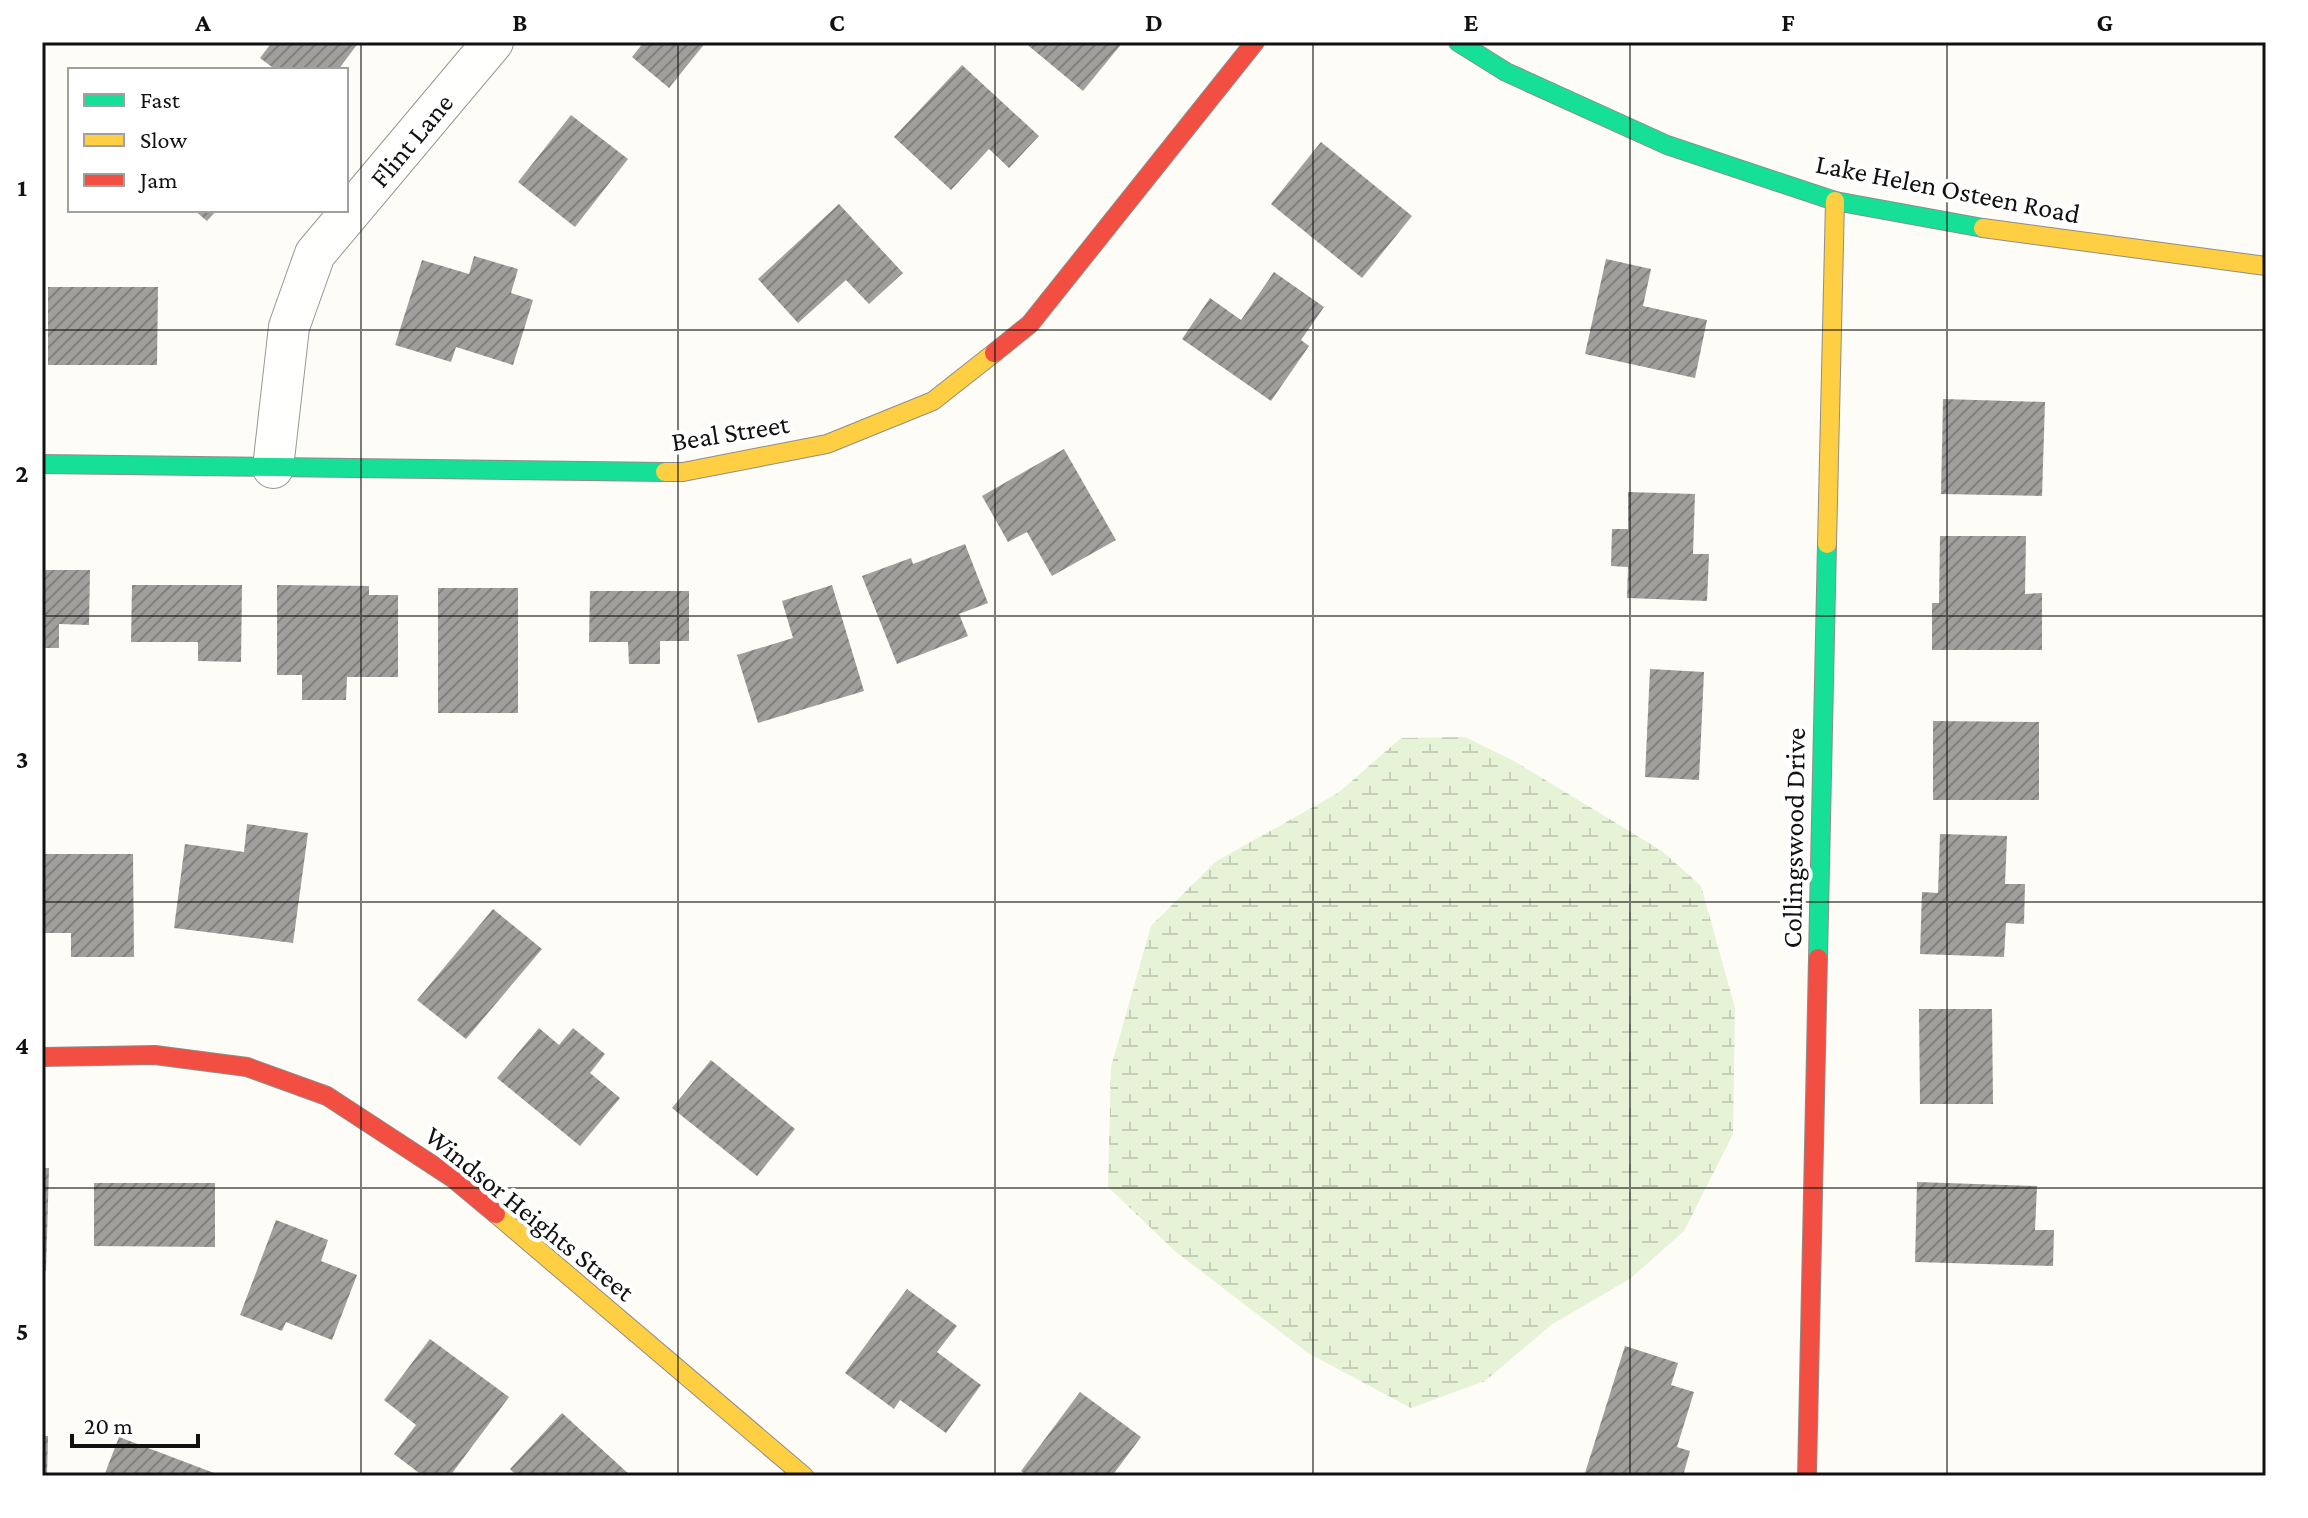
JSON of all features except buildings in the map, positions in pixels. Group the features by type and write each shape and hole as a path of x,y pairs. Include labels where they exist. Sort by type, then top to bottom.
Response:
{"street":[{"name":"Flint Lane","path":"273,468 289,327 315,254 493,42"},
{"name":"Beal Street","path":"42,464 683,472 827,444 933,401 1030,324 1255,42"},
{"name":"Lake Helen Osteen Road","path":"1458,42 1506,72 1667,145 1835,201 2007,232 2266,266"},
{"name":"Collingswood Drive","path":"1807,1476 1835,201"},
{"name":"Windsor Heights Street","path":"42,1057 155,1055 247,1067 327,1096 454,1179 804,1476"}],"green space":[{"path":"1465,737 1514,761 1662,851 1701,886 1735,1008 1733,1134 1684,1231 1631,1278 1551,1325 1485,1381 1411,1408 1308,1353 1176,1252 1108,1187 1111,1067 1151,926 1215,862 1338,793 1401,738"}],"traffic: fast":[{"path":"1458,42 1506,72 1667,145 1835,201 1983,228"},
{"path":"42,464 665,472"},
{"path":"1818,958 1827,544"}],"traffic: slow":[{"path":"1827,544 1835,201"},
{"path":"1983,228 2266,266"},
{"path":"665,472 683,472 827,444 933,401 994,353"},
{"path":"496,1214 804,1476"}],"traffic: jam":[{"path":"994,353 1030,324 1255,42"},
{"path":"1807,1476 1818,958"},
{"path":"42,1057 155,1055 247,1067 327,1096 454,1179 496,1214"}]}
